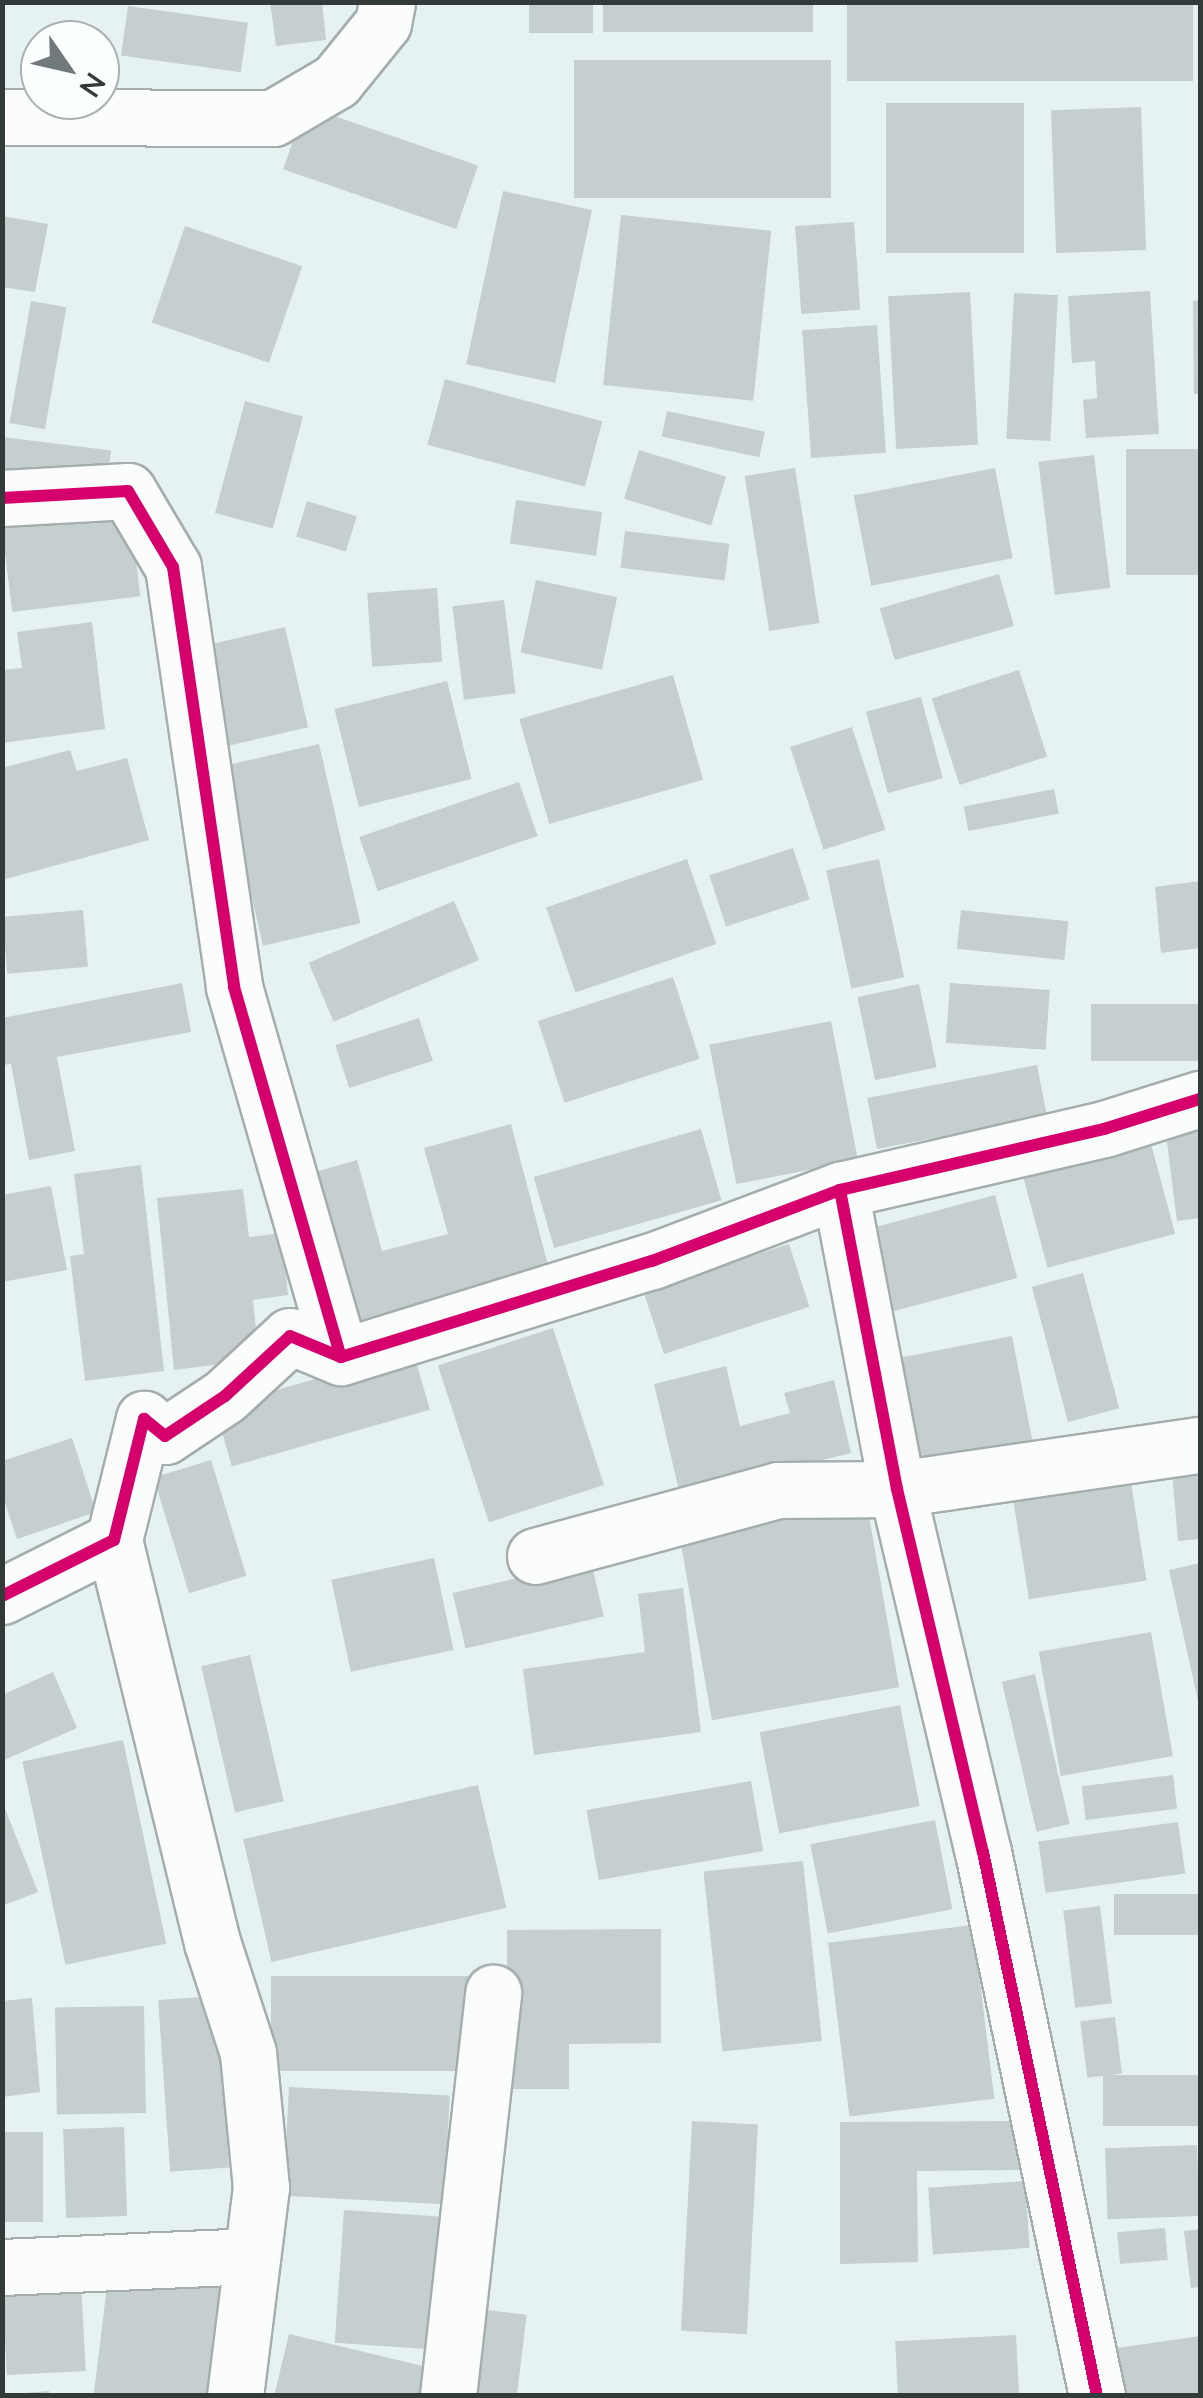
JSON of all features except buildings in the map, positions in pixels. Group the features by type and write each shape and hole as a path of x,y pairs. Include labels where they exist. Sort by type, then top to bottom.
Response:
{"street":[{"path":"2,117 272,118 336,81 383,23 388,2"},
{"path":"2,498 128,491 173,567 234,986 341,1358"},
{"path":"235,2396 261,2188 248,2053 212,1942 114,1540 144,1419 164,1436 225,1396 290,1336 341,1358 652,1261 840,1190 1104,1130 1200,1098"},
{"path":"840,1190 897,1489 983,1852 1098,2396"},
{"path":"535,1556 778,1490 897,1489 1200,1445"},
{"path":"2,1596 114,1540"},
{"path":"448,2396 493,1993"},
{"path":"2,2267 252,2256"}],"cycle path":[{"path":"2,498 128,491 173,567 234,987 341,1357"},
{"path":"2,1596 114,1540 144,1419 165,1436 225,1396 290,1336 341,1357 652,1261 840,1190 1104,1129 1200,1099"},
{"path":"840,1190 897,1489 983,1852 1097,2396"}]}
